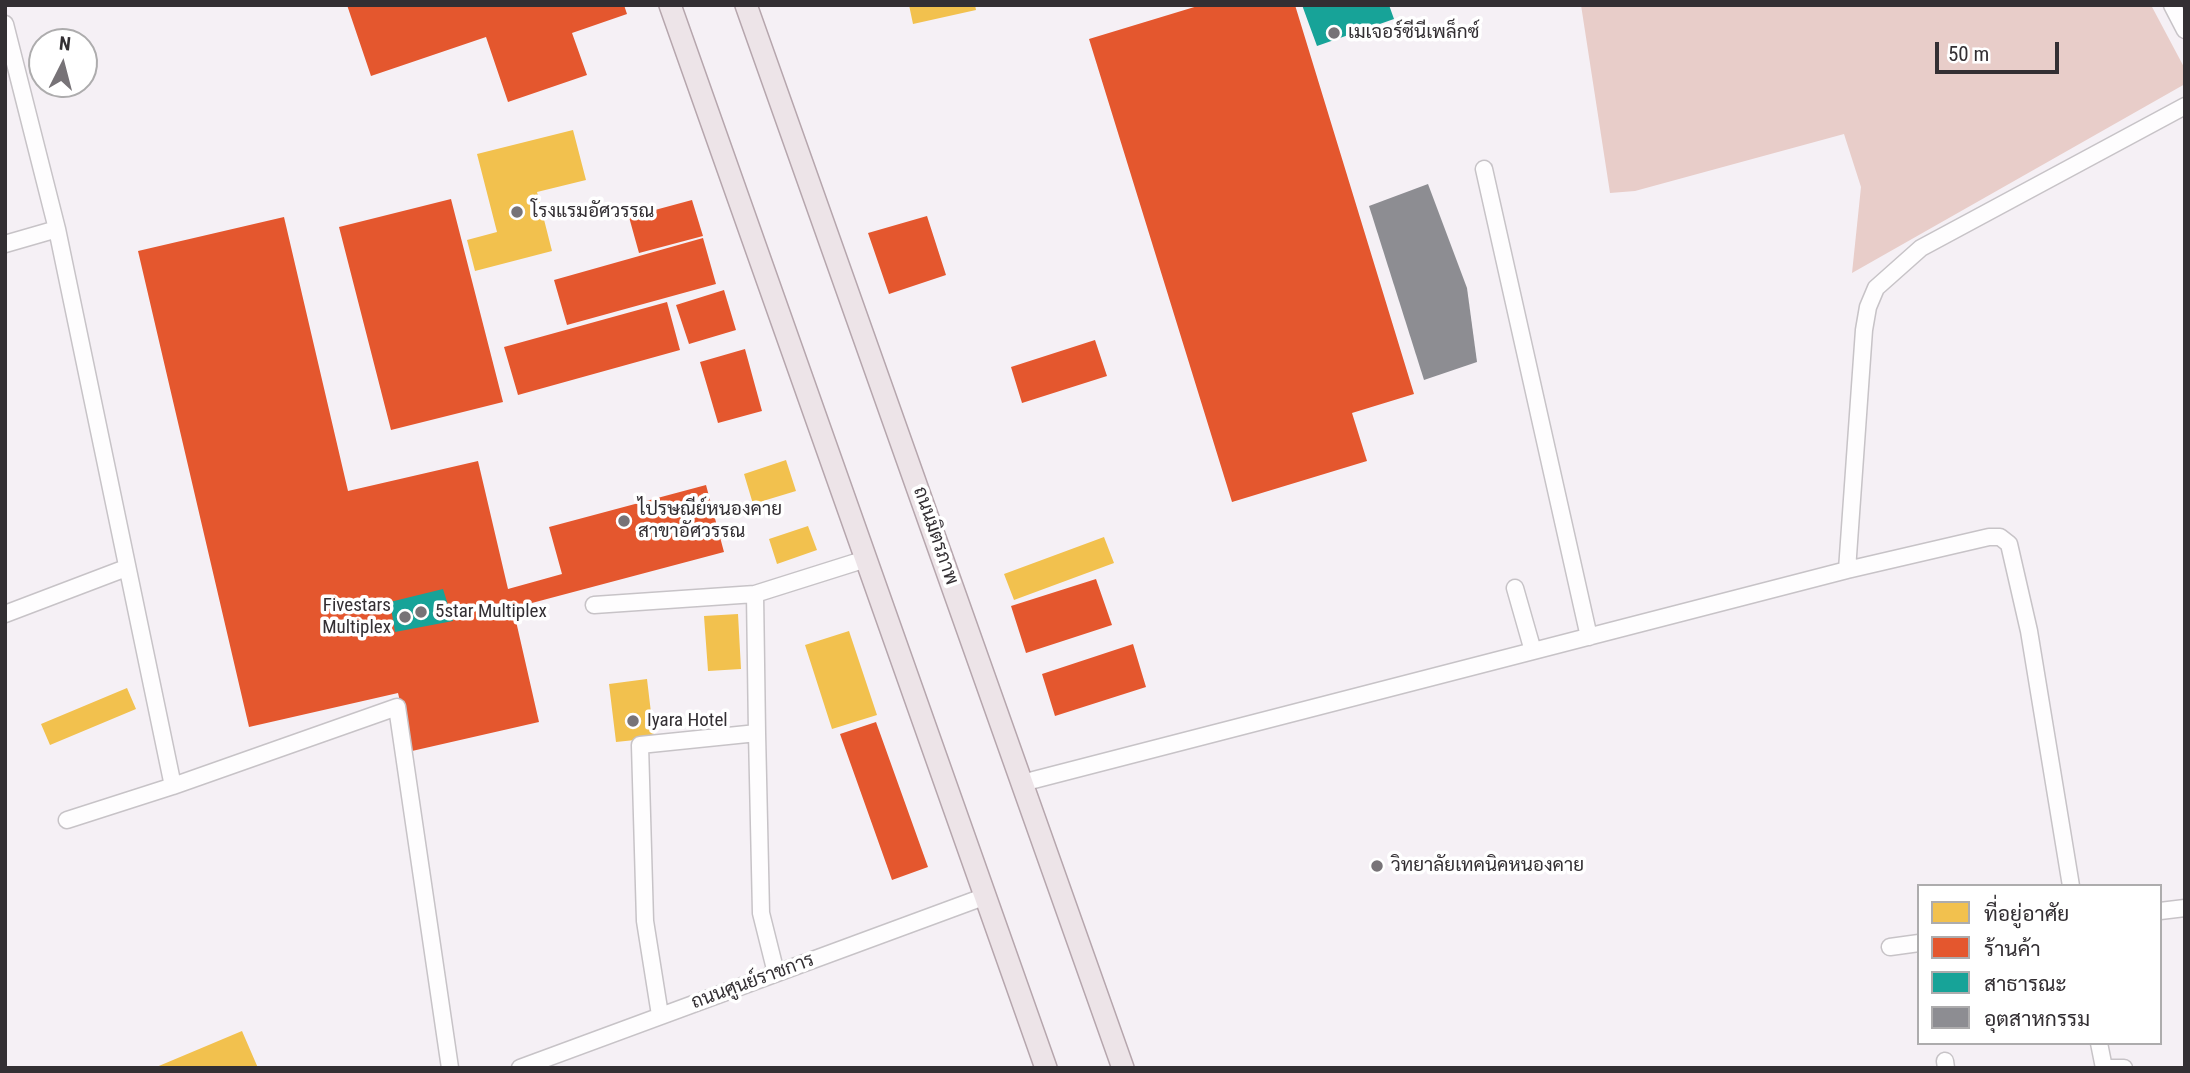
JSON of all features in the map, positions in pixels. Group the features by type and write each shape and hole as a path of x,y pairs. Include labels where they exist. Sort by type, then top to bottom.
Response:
{"main road":[{"path":"670,5 1046,1068"},
{"name":"ถนนมิตรภาพ","path":"746,5 1123,1068"}],"street":[{"path":"2172,5 2185,30"},
{"path":"5,24 57,229 173,786"},
{"path":"1847,570 1864,330 1868,307 1876,288 1892,270 1921,248 2185,106"},
{"path":"1484,169 1589,637"},
{"path":"5,244 57,229"},
{"path":"1022,783 1847,570 1989,537 2000,537 2009,544 2029,631 2071,884"},
{"path":"594,605 755,594 866,559"},
{"path":"5,614 126,568"},
{"path":"1515,588 1533,651"},
{"path":"755,594 761,913 776,973"},
{"path":"68,820 397,708 450,1068"},
{"path":"660,1015 645,920 640,745 757,733"},
{"name":"ถนนศูนย์ราชการ","path":"520,1068 986,896"},
{"path":"2162,911 2185,908"},
{"path":"1890,947 1917,943"},
{"path":"2099,1045 2103,1068 2124,1068"}],"shaded area":[{"path":"1581,5 2151,5 2185,69 2185,84 1852,273 1861,187 1844,134 1635,191 1610,193"}],"building: ที่อยู่อาศัย":[{"path":"909,5 975,5 976,10 913,24"},
{"name":"โรงแรมอัศวรรณ","path":"573,130 586,180 537,192 552,251 475,271 467,240 497,232 477,154"},
{"path":"786,460 796,491 753,504 744,474"},
{"path":"808,526 817,550 777,564 769,539"},
{"path":"1104,537 1114,563 1014,600 1004,574"},
{"path":"738,614 741,669 708,671 704,616"},
{"path":"849,631 877,715 832,729 805,645"},
{"name":"Iyara Hotel","path":"647,679 654,738 616,742 609,684"},
{"path":"127,688 136,709 50,745 41,724"},
{"path":"242,1031 258,1068 154,1068"}],"building: ร้านค้า":[{"path":"347,5 624,5 627,14 572,33 587,75 508,102 486,37 371,76"},
{"path":"1201,5 1295,5 1414,394 1352,413 1367,461 1232,502 1089,39"},
{"path":"451,199 503,402 391,430 339,227"},
{"path":"692,200 703,236 639,253 629,217"},
{"path":"927,216 946,275 889,294 868,233"},
{"path":"284,217 348,491 478,461 508,589 562,574 549,527 706,485 724,552 513,608 539,722 412,751 398,693 249,727 138,251"},
{"path":"703,238 716,284 567,325 554,280"},
{"path":"724,290 736,330 689,344 676,305"},
{"path":"667,302 680,350 518,395 504,347"},
{"path":"1095,340 1107,376 1022,403 1011,367"},
{"path":"745,349 762,411 718,423 700,362"},
{"path":"1096,579 1112,625 1026,653 1011,606"},
{"path":"1133,644 1146,687 1055,716 1042,674"},
{"path":"876,722 928,867 892,880 840,734"}],"building: สาธารณะ":[{"name":"เมเจอร์ซีนีเพล็กซ์","path":"1302,5 1389,5 1394,19 1317,46"},
{"name":"5star Multiplex","path":"443,589 453,621 395,632 390,602"}],"building: อุตสาหกรรม":[{"path":"1428,184 1467,288 1477,362 1424,380 1369,206"}],"place":[{"name":"เมเจอร์ซีนีเพล็กซ์","path":"1334,33"},
{"name":"โรงแรมอัศวรรณ","path":"517,212"},
{"name":"ไปรษณีย์หนองคาย สาขาอัศวรรณ","path":"624,521"},
{"name":"5star Multiplex","path":"421,612"},
{"name":"Fivestars Multiplex","path":"405,617"},
{"name":"Iyara Hotel","path":"633,721"},
{"name":"วิทยาลัยเทคนิคหนองคาย","path":"1377,866"}]}
